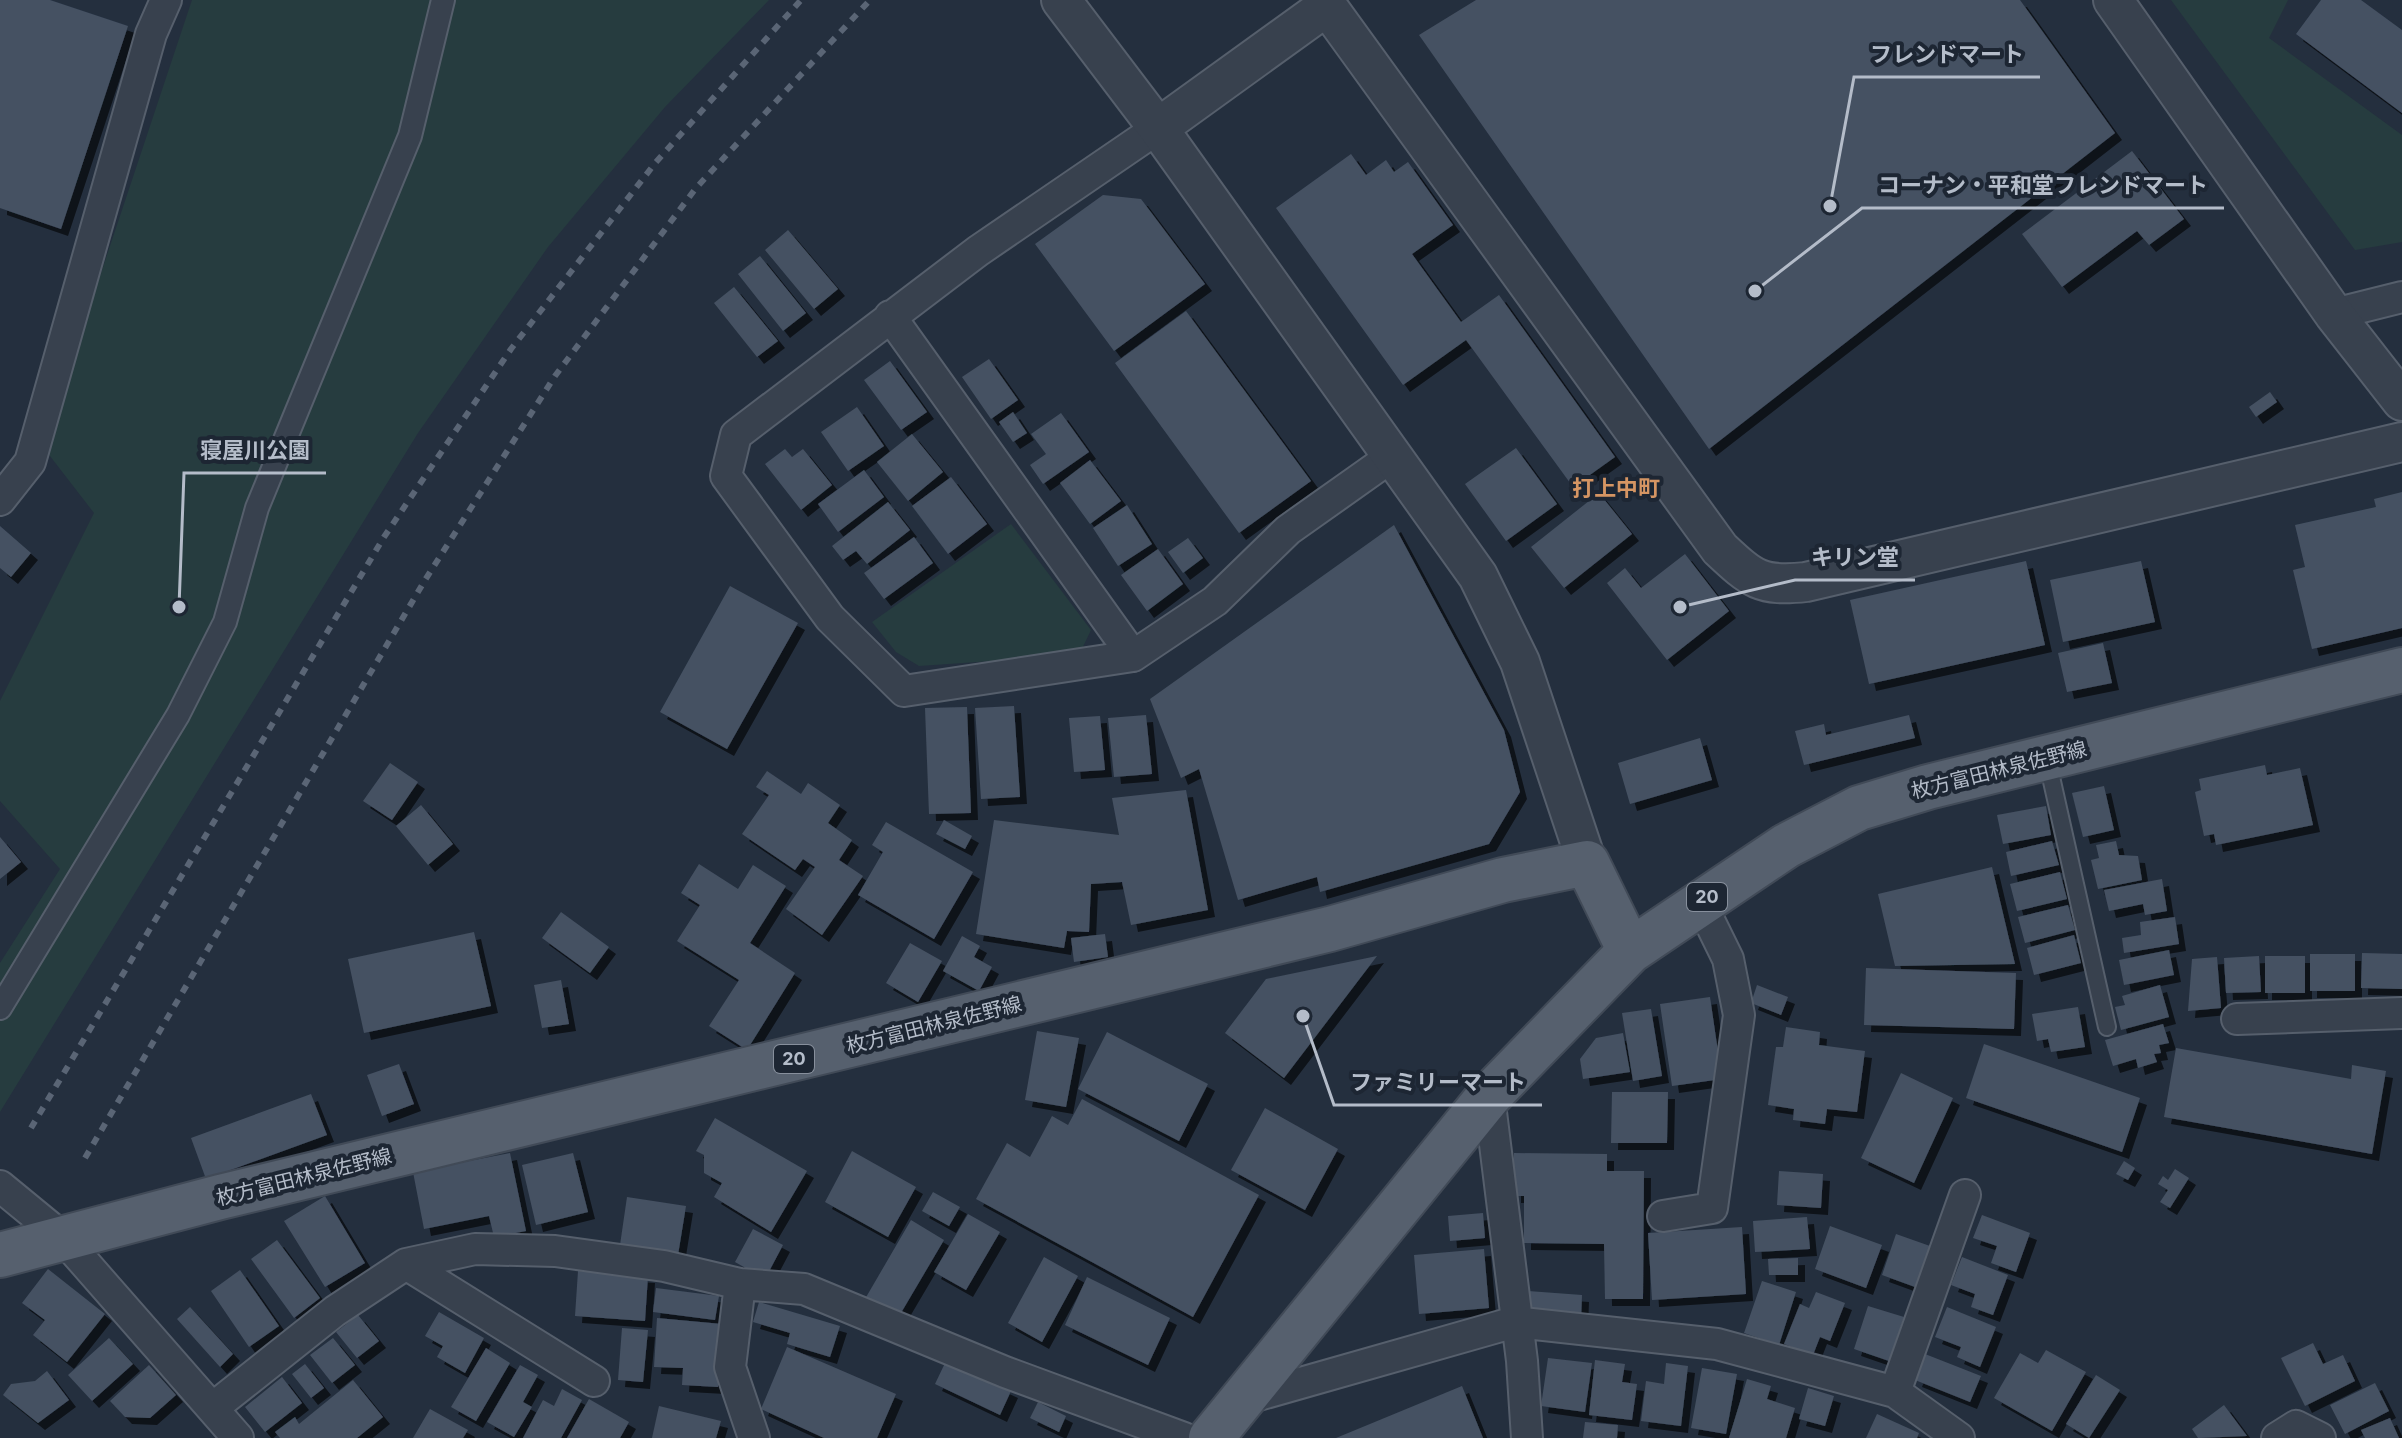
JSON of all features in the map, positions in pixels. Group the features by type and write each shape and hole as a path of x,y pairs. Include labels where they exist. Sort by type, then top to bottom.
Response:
{"main road":[{"name":"枚方富田林泉佐野線","path":"1211,1438 1489,1096 1630,951 1786,846 1859,808 2402,670"},
{"path":"1587,863 1630,951"},
{"name":"枚方富田林泉佐野線","path":"0,1255 62,1237 1330,929 1503,880 1587,863"}],"street":[{"path":"0,500 30,462 151,34 166,0"},
{"path":"0,1008 178,715 225,622 257,508 410,136 443,0"},
{"path":"1061,0 1158,128 1478,576 1520,662 1587,863"},
{"path":"2113,0 2334,314 2402,401"},
{"path":"1391,457 1288,530 1215,601 1133,656 904,691 830,618 726,476 736,435 890,316 1331,3 1720,549 1743,571 1772,586 1806,582 2402,442"},
{"path":"2334,314 2402,297"},
{"path":"890,316 1133,656"},
{"path":"1663,1216 1712,1208 1739,1015 1728,959 1700,902"},
{"path":"2237,1019 2402,1013"},
{"path":"1489,1096 1527,1438"},
{"path":"0,1186 62,1237 238,1438"},
{"path":"1895,1392 1965,1195"},
{"path":"214,1407 335,1311 406,1264 475,1249 555,1251 664,1266 740,1284 804,1289 1005,1372 1184,1438"},
{"path":"406,1264 594,1381"},
{"path":"740,1284 730,1367 754,1438"},
{"path":"1241,1400 1515,1322 1717,1344 1895,1392 1959,1438"},
{"path":"2277,1438 2296,1426 2320,1438"}],"lane":[{"path":"2047,758 2107,1027"}],"green space":[{"path":"192,0 769,0 665,107 548,247 418,433 0,1112 0,963 60,869 0,801 0,701 94,513 43,447"},
{"path":"2171,0 2288,0 2269,38 2402,135 2402,242 2355,250"},
{"path":"1011,524 1091,630 1079,655 919,666 896,652 872,622"}],"building":[{"path":"0,0 50,0 128,26 61,229 0,208"},
{"path":"1476,0 2020,0 2115,133 1709,449 1419,35"},
{"path":"2321,0 2361,0 2402,30 2402,113 2296,34"},
{"path":"2132,151 2184,219 2149,245 2137,231 2062,287 2022,234"},
{"path":"1351,154 1366,175 1386,160 1394,172 1408,162 1453,225 1412,254 1461,322 1499,295 1615,457 1573,487 1466,340 1403,385 1276,208"},
{"path":"1103,195 1141,199 1205,284 1114,351 1035,244"},
{"path":"788,230 838,289 814,309 765,250"},
{"path":"760,256 806,313 783,331 738,274"},
{"path":"734,287 778,341 757,357 714,303"},
{"path":"1186,311 1311,481 1239,533 1115,363"},
{"path":"989,359 1018,400 991,419 962,377"},
{"path":"890,361 927,412 901,430 864,380"},
{"path":"2270,392 2277,402 2256,417 2249,407"},
{"path":"857,407 884,446 848,471 821,432"},
{"path":"1013,412 1027,433 1013,442 999,422"},
{"path":"1061,413 1089,452 1043,484 1030,465 1046,454 1031,434"},
{"path":"912,434 943,472 908,501 877,462"},
{"path":"1516,448 1557,504 1506,541 1465,484"},
{"path":"785,449 792,457 803,449 832,485 801,510 765,464"},
{"path":"1090,460 1121,501 1090,524 1060,483"},
{"path":"864,470 884,497 838,532 818,504"},
{"path":"951,477 987,524 948,554 912,506"},
{"path":"2402,492 2402,628 2312,649 2293,570 2305,567 2295,525 2376,507 2374,499"},
{"path":"1599,493 1632,534 1564,588 1531,547"},
{"path":"888,502 910,530 867,564 856,551 843,560 832,546"},
{"path":"1127,505 1152,544 1118,566 1093,528"},
{"path":"1394,525 1504,730 1520,792 1489,844 1320,892 1317,877 1238,900 1199,769 1181,778 1150,699"},
{"path":"0,526 31,553 11,577 0,568"},
{"path":"914,537 933,563 884,599 864,573"},
{"path":"1188,538 1203,558 1183,573 1168,552"},
{"path":"1158,549 1183,584 1147,611 1121,575"},
{"path":"1685,554 1729,611 1667,660 1607,583 1625,568 1641,588"},
{"path":"2026,561 2045,645 1869,684 1850,600"},
{"path":"2141,561 2155,622 2063,642 2050,580"},
{"path":"730,586 798,623 727,749 660,712"},
{"path":"2103,643 2112,683 2067,692 2058,653"},
{"path":"1014,706 1020,797 981,799 975,708"},
{"path":"967,707 971,813 929,814 925,708"},
{"path":"1146,715 1152,774 1114,777 1108,718"},
{"path":"1909,715 1915,738 1804,765 1795,731 1824,724 1826,735"},
{"path":"1100,716 1105,770 1074,772 1069,718"},
{"path":"1700,738 1712,780 1630,804 1618,763"},
{"path":"390,763 418,782 392,820 363,801"},
{"path":"2265,765 2267,775 2300,768 2313,825 2216,845 2214,834 2204,836 2195,792 2201,790 2199,779"},
{"path":"767,771 801,794 808,783 840,805 828,823 852,840 839,860 863,876 822,935 786,909 815,867 803,859 795,870 742,834 769,795 756,787"},
{"path":"2104,786 2114,830 2083,837 2072,793"},
{"path":"1186,790 1208,910 1131,925 1122,882 1091,884 1089,932 1067,931 1064,948 976,934 994,820 1119,835 1112,798"},
{"path":"421,805 453,844 428,865 396,826"},
{"path":"2046,806 2051,835 2003,844 1997,815"},
{"path":"944,820 972,836 965,849 936,834"},
{"path":"886,822 973,872 934,939 858,895 883,852 872,845"},
{"path":"0,837 21,862 0,879"},
{"path":"2052,841 2059,865 2011,876 2006,852"},
{"path":"2116,841 2119,855 2138,856 2142,880 2098,889 2091,860 2099,858 2096,845"},
{"path":"699,864 738,889 753,865 786,886 750,943 795,973 747,1050 709,1026 739,980 677,941 700,905 681,893"},
{"path":"1992,867 2015,964 1895,966 1878,894"},
{"path":"2060,872 2067,899 2017,911 2010,884"},
{"path":"2162,879 2167,911 2145,915 2143,904 2109,911 2104,890"},
{"path":"2068,905 2075,930 2025,943 2018,917"},
{"path":"561,912 609,947 590,973 542,938"},
{"path":"2175,917 2179,944 2124,953 2122,938 2141,935 2140,922"},
{"path":"474,932 491,1006 364,1033 348,959"},
{"path":"1105,934 1108,957 1074,962 1071,938"},
{"path":"2074,935 2081,963 2034,975 2027,948"},
{"path":"962,936 980,946 974,957 992,967 979,991 943,971"},
{"path":"910,943 942,961 918,1002 886,983"},
{"path":"2169,950 2174,975 2124,985 2119,960"},
{"path":"2362,953 2402,954 2402,989 2361,988"},
{"path":"2310,954 2355,954 2355,991 2310,991"},
{"path":"1377,956 1284,1078 1225,1033 1266,979"},
{"path":"2259,956 2261,992 2226,993 2224,958"},
{"path":"2265,956 2305,956 2305,993 2265,993"},
{"path":"2217,957 2221,1008 2188,1011 2192,959"},
{"path":"1866,968 2016,973 2014,1029 1864,1025"},
{"path":"561,980 569,1024 542,1028 534,985"},
{"path":"1757,985 1788,997 1781,1015 1751,1003"},
{"path":"2160,985 2169,1017 2121,1030 2115,1007 2125,1005 2122,996"},
{"path":"1710,997 1722,1079 1672,1086 1660,1004"},
{"path":"2078,1007 2085,1047 2051,1052 2048,1039 2037,1041 2032,1014"},
{"path":"1651,1009 1662,1076 1633,1081 1622,1013"},
{"path":"2163,1024 2169,1043 2159,1045 2161,1053 2154,1054 2157,1062 2138,1068 2136,1059 2113,1066 2105,1040"},
{"path":"1786,1027 1820,1032 1819,1045 1865,1051 1857,1112 1827,1109 1825,1124 1793,1120 1794,1109 1768,1105 1776,1047 1783,1047"},
{"path":"1037,1031 1079,1038 1066,1107 1025,1100"},
{"path":"1107,1032 1208,1084 1179,1141 1078,1089"},
{"path":"1623,1033 1630,1072 1583,1079 1580,1059 1596,1038"},
{"path":"1984,1044 2140,1098 2122,1152 1966,1098"},
{"path":"2176,1048 2351,1079 2352,1065 2386,1071 2372,1154 2164,1117"},
{"path":"399,1064 414,1104 382,1116 367,1075"},
{"path":"1901,1073 1953,1098 1914,1183 1861,1158"},
{"path":"1612,1092 1668,1092 1667,1143 1611,1143"},
{"path":"311,1094 327,1135 206,1179 191,1138"},
{"path":"1082,1099 1259,1195 1193,1317 976,1199 1007,1143 1030,1157 1052,1116 1068,1125"},
{"path":"1265,1108 1338,1149 1305,1210 1231,1170"},
{"path":"715,1118 807,1171 771,1232 714,1197 722,1183 704,1173 704,1155 696,1151"},
{"path":"852,1151 916,1187 888,1237 825,1202"},
{"path":"510,1153 526,1231 494,1237 489,1216 424,1229 413,1172"},
{"path":"573,1153 588,1212 536,1225 522,1165"},
{"path":"1514,1153 1607,1154 1607,1171 1644,1171 1643,1299 1605,1299 1604,1244 1524,1243 1524,1196 1514,1196"},
{"path":"2124,1161 2135,1168 2128,1180 2116,1174"},
{"path":"2175,1169 2189,1178 2170,1208 2160,1202 2168,1190 2158,1184 2163,1176 2168,1180"},
{"path":"1779,1171 1823,1174 1821,1208 1777,1205"},
{"path":"933,1192 960,1207 949,1226 922,1211"},
{"path":"325,1196 365,1263 325,1287 284,1221"},
{"path":"627,1197 686,1206 678,1255 620,1245"},
{"path":"1483,1213 1485,1238 1450,1241 1448,1216"},
{"path":"968,1214 1000,1232 966,1290 934,1272"},
{"path":"1982,1215 2030,1233 2016,1272 1991,1263 1997,1246 1973,1238"},
{"path":"1807,1217 1810,1249 1755,1252 1753,1221"},
{"path":"911,1220 944,1240 898,1318 865,1299"},
{"path":"1830,1226 1882,1245 1866,1288 1815,1269"},
{"path":"1742,1227 1746,1294 1652,1300 1648,1233"},
{"path":"753,1229 783,1245 765,1279 735,1262"},
{"path":"1896,1234 1930,1246 1915,1287 1882,1275"},
{"path":"277,1240 320,1298 294,1318 251,1259"},
{"path":"1484,1249 1489,1308 1419,1314 1414,1255"},
{"path":"1044,1257 1078,1276 1042,1342 1008,1323"},
{"path":"1962,1257 2008,1275 1993,1315 1971,1307 1975,1294 1951,1285"},
{"path":"1798,1258 1798,1275 1769,1275 1768,1259"},
{"path":"48,1269 105,1314 67,1362 33,1335 45,1320 22,1303"},
{"path":"240,1270 279,1326 249,1347 211,1291"},
{"path":"578,1271 648,1276 645,1321 575,1316"},
{"path":"1087,1277 1170,1318 1148,1365 1065,1325"},
{"path":"1762,1281 1796,1292 1779,1345 1744,1333"},
{"path":"656,1288 719,1296 715,1320 653,1312"},
{"path":"1528,1291 1582,1295 1581,1320 1527,1316"},
{"path":"1816,1292 1845,1303 1830,1341 1820,1337 1813,1355 1784,1344 1800,1304 1809,1308"},
{"path":"759,1302 840,1326 830,1357 787,1344 790,1333 753,1322"},
{"path":"1868,1306 1904,1317 1889,1361 1854,1349"},
{"path":"190,1307 233,1354 220,1367 177,1319"},
{"path":"1947,1307 1996,1327 1980,1367 1957,1357 1961,1347 1935,1337"},
{"path":"439,1312 484,1338 465,1373 437,1357 443,1346 425,1336"},
{"path":"358,1315 379,1341 357,1358 336,1332"},
{"path":"657,1318 722,1324 718,1387 682,1385 683,1368 654,1367"},
{"path":"622,1328 648,1330 643,1382 618,1380"},
{"path":"109,1338 133,1364 92,1401 68,1375"},
{"path":"333,1338 355,1365 332,1383 310,1355"},
{"path":"2313,1343 2323,1364 2343,1355 2355,1381 2305,1406 2281,1358"},
{"path":"787,1347 896,1394 877,1438 824,1438 761,1409"},
{"path":"486,1348 510,1363 476,1421 451,1407"},
{"path":"2046,1350 2086,1372 2052,1431 1994,1398 2020,1353 2038,1363"},
{"path":"1925,1354 1981,1376 1970,1402 1915,1380"},
{"path":"1548,1358 1592,1363 1585,1412 1541,1406"},
{"path":"1595,1360 1625,1364 1622,1382 1637,1384 1632,1420 1589,1415"},
{"path":"946,1361 1011,1391 1000,1415 935,1384"},
{"path":"1666,1363 1688,1366 1681,1426 1641,1421 1646,1381 1664,1384"},
{"path":"305,1364 324,1388 311,1398 292,1374"},
{"path":"149,1365 176,1395 150,1418 125,1417 110,1401"},
{"path":"520,1365 538,1375 523,1402 532,1407 514,1437 487,1422"},
{"path":"1702,1368 1737,1374 1726,1434 1691,1428"},
{"path":"47,1371 69,1400 38,1423 3,1395 11,1384 35,1381"},
{"path":"2096,1375 2120,1390 2089,1438 2066,1424"},
{"path":"282,1377 302,1403 265,1432 245,1407"},
{"path":"1747,1379 1771,1386 1767,1399 1795,1408 1786,1438 1729,1438"},
{"path":"353,1380 383,1417 357,1438 280,1438 275,1432 295,1417 299,1424"},
{"path":"2375,1383 2389,1411 2345,1434 2330,1405"},
{"path":"1462,1386 1483,1438 1336,1438"},
{"path":"1808,1388 1834,1396 1825,1426 1799,1419"},
{"path":"562,1389 582,1400 561,1438 523,1438 543,1400 554,1406"},
{"path":"589,1399 629,1422 620,1438 567,1438"},
{"path":"1038,1402 1066,1416 1059,1432 1030,1418"},
{"path":"2224,1405 2247,1436 2198,1438 2192,1429"},
{"path":"659,1406 721,1421 716,1438 652,1438"},
{"path":"430,1409 468,1430 463,1438 413,1438"},
{"path":"1877,1414 1919,1433 1917,1438 1866,1438"},
{"path":"2390,1418 2399,1438 2365,1438 2361,1430"},
{"path":"1585,1422 1618,1425 1617,1438 1583,1438"}],"railway":[{"path":"31,1128 384,537 511,349 656,162 801,0"},
{"path":"85,1158 425,580 555,376 696,188 870,0"}],"place":[{"name":"フレンドマート","path":"1830,206"},
{"name":"コーナン・平和堂フレンドマート","path":"1755,291"},
{"name":"寝屋川公園","path":"179,607"},
{"name":"キリン堂","path":"1680,607"},
{"name":"ファミリーマート","path":"1303,1016"}],"district":[{"name":"打上中町","path":"1616,488"}]}
